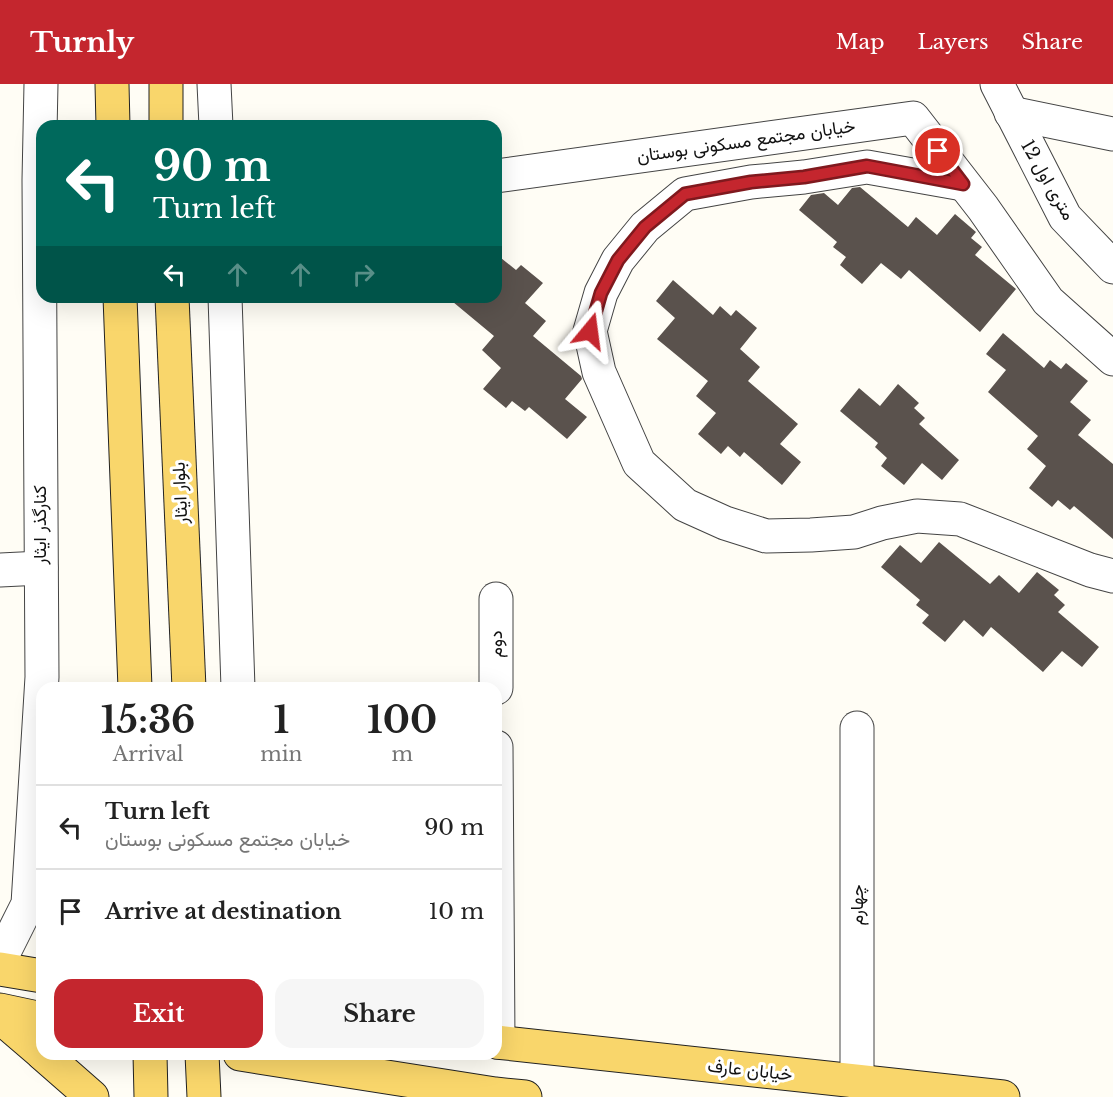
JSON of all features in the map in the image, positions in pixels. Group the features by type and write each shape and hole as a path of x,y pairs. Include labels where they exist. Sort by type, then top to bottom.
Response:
{"main road":[{"path":"112,84 113,120"},
{"path":"166,84 166,120"},
{"path":"120,303 135,682"},
{"name":"بلوار ایثار","path":"172,303 189,682"},
{"path":"0,969 36,975"},
{"path":"0,1010 36,1018"},
{"path":"0,1017 36,1048"},
{"name":"خیابان عارف","path":"502,1043 1003,1097"},
{"path":"50,1060 92,1097"},
{"path":"150,1060 151,1097"},
{"path":"202,1060 204,1097"},
{"path":"278,1060 505,1096"}],"street":[{"name":"کنارگذر ایثار","path":"40,120 41,84"},
{"path":"214,84 216,120"},
{"path":"1004,98 1113,134"},
{"name":"12 متری اول","path":"1004,98 1065,217 1113,267"},
{"name":"خیابان مجتمع مسکونی بوستان","path":"502,175 913,118 1011,247 1048,301 1113,359"},
{"path":"963,184 867,166 804,177 751,182 685,194 645,227 618,260 601,293 590,331 599,372 639,463 685,505 725,523 766,536 854,532 882,523 917,516 960,519 1090,570 1113,576"},
{"name":"کنارگذر ایثار","path":"40,303 41,568 46,682"},
{"path":"225,303 238,682"},
{"path":"0,570 41,568"},
{"name":"دوم","path":"496,599 496,682"},
{"name":"چهارم","path":"857,728 857,1082"},
{"name":"کنارگذر ایثار","path":"0,960 35,898 36,878"}],"building":[{"path":"860,187 908,227 916,217 937,235 955,214 976,232 971,238 982,247 975,255 1016,289 980,332 909,270 901,279 881,263 862,284 840,265 846,257 833,247 837,242 799,210 811,195 824,193 838,205 852,188"},
{"path":"502,259 516,270 521,265 543,283 525,303 546,321 533,336 581,376 582,379 565,399 587,417 567,439 529,407 525,411 512,401 506,408 483,389 501,368 482,350 494,336 454,303 502,303"},
{"path":"673,280 713,315 720,306 731,316 736,310 757,328 740,349 760,367 748,381 798,424 780,444 801,462 782,485 744,452 740,457 728,446 721,454 698,434 716,413 696,396 708,381 657,339 675,318 656,301"},
{"path":"1003,333 1044,368 1050,360 1061,369 1066,363 1088,381 1070,402 1091,420 1078,435 1113,464 1113,539 1074,506 1070,510 1058,500 1052,507 1029,488 1046,466 1027,449 1038,436 988,392 1006,370 986,354"},
{"path":"898,384 919,403 914,408 925,418 919,424 959,460 942,480 922,463 904,485 881,466 887,458 875,447 878,443 840,411 859,388 880,406"},
{"path":"939,542 990,584 999,575 1019,593 1037,572 1059,590 1054,595 1065,605 1058,612 1099,647 1082,667 1062,651 1043,672 991,627 983,637 964,620 945,642 922,623 929,615 916,605 920,600 881,567 900,545 921,563"}],"route":[{"path":"590,331 601,293 618,260 645,227 685,194 751,182 804,177 867,166 963,184 938,151"}]}
